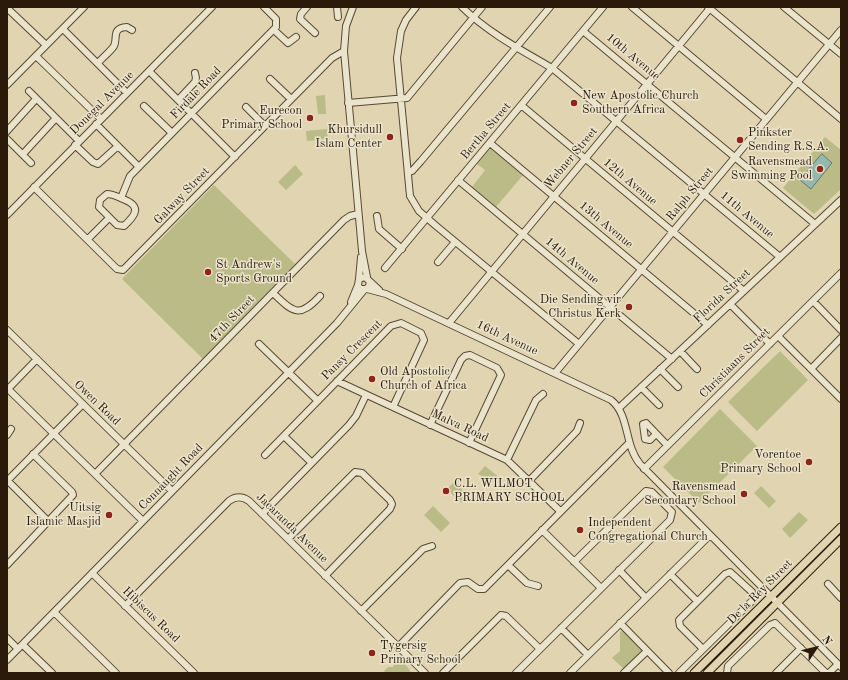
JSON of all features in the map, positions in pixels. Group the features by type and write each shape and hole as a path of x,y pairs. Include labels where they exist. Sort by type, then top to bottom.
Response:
{"main road":[{"name":"De la Rey Street","path":"694,673 841,527"},
{"name":"De la Rey Street","path":"707,673 841,539"}],"street":[{"name":"Donegal Avenue","path":"7,215 212,7"},
{"path":"264,7 277,21 277,26 274,30 288,43 296,37"},
{"path":"307,7 300,14 300,19 315,33"},
{"path":"337,7 338,16"},
{"name":"Connaught Road","path":"7,660 340,320 366,289 368,280 362,251 358,214 344,51 346,26 353,7"},
{"path":"416,7 403,26 398,45 397,58 410,196 414,204 427,218 579,344"},
{"name":"11th Avenue","path":"462,7 473,18 516,47 552,68 780,257"},
{"path":"348,103 407,98 482,7"},
{"path":"408,172 412,171 421,161 550,7"},
{"name":"Bertha Street","path":"385,268 603,7"},
{"path":"632,7 766,119"},
{"path":"784,7 841,54"},
{"path":"7,8 46,46"},
{"path":"8,81 36,56 83,8"},
{"path":"710,8 841,119"},
{"name":"Webner Street","path":"449,323 522,233 710,8"},
{"path":"98,63 114,46 116,33 124,27 132,30"},
{"path":"62,29 127,93"},
{"name":"Firdale Road","path":"121,198 129,178 139,167 274,30"},
{"name":"Ralph Street","path":"555,373 841,30"},
{"name":"10th Avenue","path":"584,31 815,224"},
{"name":"Galway Street","path":"34,187 117,269 125,269 332,58 344,51"},
{"path":"36,56 139,167"},
{"path":"149,72 236,157"},
{"path":"178,100 195,82 195,73"},
{"path":"270,79 292,99"},
{"path":"29,91 56,118 93,162 98,164 118,146"},
{"path":"7,131 36,99"},
{"name":"12th Avenue","path":"521,105 744,291"},
{"path":"144,106 172,133"},
{"path":"246,107 265,126"},
{"path":"23,154 56,118"},
{"path":"7,139 31,163"},
{"name":"13th Avenue","path":"490,143 708,325"},
{"name":"14th Avenue","path":"458,180 672,359"},
{"path":"107,194 121,198 134,205 135,209 132,218 122,227 117,225 109,218 99,206 100,200 107,194"},
{"name":"Florida Street","path":"619,408 841,200"},
{"name":"47th Street","path":"95,474 344,220 350,216 358,214"},
{"path":"377,216 379,229 402,249"},
{"path":"88,239 109,218"},
{"path":"438,262 455,242"},
{"name":"Connaught Road","path":"350,308 358,282 362,251"},
{"name":"Christiaans Street","path":"644,469 841,273"},
{"path":"366,289 358,282 363,277 368,280"},
{"name":"16th Avenue","path":"368,280 382,292"},
{"name":"16th Avenue","path":"366,289 382,292 449,323 608,398 619,408"},
{"path":"273,293 288,307 301,310 310,308 320,296"},
{"path":"813,301 841,330"},
{"path":"730,304 770,344"},
{"name":"Pansy Crescent","path":"265,455 391,326 397,323 406,325 421,333 424,340 393,407"},
{"name":"Owen Road","path":"7,330 172,491"},
{"path":"778,336 841,399"},
{"path":"811,369 841,338"},
{"path":"259,344 318,401"},
{"path":"680,351 697,369"},
{"path":"430,424 461,360 465,356 470,355 497,368 501,375 469,442"},
{"path":"37,359 7,389 143,521"},
{"path":"660,369 678,387"},
{"name":"Malva Road","path":"337,381 507,460 560,511"},
{"path":"641,387 659,405"},
{"path":"507,460 536,400 543,394"},
{"path":"262,514 356,416 366,395"},
{"path":"49,522 7,481 83,404"},
{"path":"619,408 629,443 635,457 644,469 839,665 827,673 779,625 775,623 770,625 728,666 727,673"},
{"path":"530,481 577,431 580,423"},
{"path":"656,434 668,445"},
{"path":"284,436 312,463"},
{"path":"398,647 459,584 466,581 478,590 483,589 629,443"},
{"path":"7,565 72,499 73,494 33,454"},
{"path":"288,539 355,472 362,473 390,500 392,504 390,509 325,576"},
{"path":"516,673 672,516 671,511 652,492 648,491 574,562"},
{"name":"Jacaranda Avenue","path":"125,606 230,499 237,497 245,498 423,673"},
{"path":"542,530 601,588"},
{"path":"570,673 710,535"},
{"path":"361,611 423,549 432,546"},
{"path":"508,565 527,583 538,586"},
{"path":"619,570 646,598"},
{"path":"679,673 752,601 752,592 738,578 729,572 725,574 680,618 678,622 680,626 703,649"},
{"name":"Hibiscus Road","path":"92,573 194,673"},
{"path":"670,574 698,601"},
{"path":"828,584 841,598"},
{"path":"54,612 116,673"},
{"path":"443,673 500,615 506,616 540,649"},
{"path":"620,623 670,673"},
{"path":"561,628 588,655"},
{"path":"7,638 52,673"},
{"path":"776,673 801,648"},
{"path":"624,673 647,650"}],"green space":[{"path":"325,95 326,114 318,114 316,96"},
{"path":"327,129 328,139 307,141 306,131"},
{"name":"Ravensmead Swimming Pool","path":"825,137 841,150 841,189 814,214 783,188"},
{"path":"492,149 523,175 496,207 472,187 485,170 477,164 488,150"},
{"path":"295,165 303,174 286,190 278,182"},
{"name":"St Andrew's Sports Ground","path":"214,185 295,264 203,359 122,279"},
{"path":"780,351 808,380 757,431 728,402"},
{"path":"720,409 757,446 699,503 663,467"},
{"path":"485,466 500,478 499,480 491,481 478,474"},
{"path":"454,482 469,496 461,503 447,489"},
{"path":"761,486 776,501 769,508 754,493"},
{"path":"433,506 450,523 441,532 424,515"},
{"path":"799,512 808,520 790,538 782,529"},
{"path":"623,630 643,650 625,670 612,658 620,651 620,632"},
{"path":"395,663 401,665 404,663 411,673 386,673 384,671 388,667 393,667"}],"water":[{"path":"822,154 832,163 811,189 800,180"}],"place":[{"name":"New Apostolic Church Southern Africa","path":"574,103"},
{"name":"Eurecon Primary School","path":"310,118"},
{"name":"Khursidull Islam Center","path":"390,137"},
{"name":"Pinkster Sending R.S.A.","path":"740,140"},
{"name":"Ravensmead Swimming Pool","path":"820,169"},
{"name":"St Andrew's Sports Ground","path":"208,272"},
{"name":"Die Sending vir Christus Kerk","path":"629,307"},
{"name":"Old Apostolic Church of Africa","path":"372,379"},
{"name":"Vorentoe Primary School","path":"809,462"},
{"name":"C.L. WILMOT PRIMARY SCHOOL","path":"446,491"},
{"name":"Ravensmead Secondary School","path":"744,494"},
{"name":"Uitsig Islamic Masjid","path":"109,515"},
{"name":"Independent Congregational Church","path":"580,530"},
{"name":"Tygersig Primary School","path":"372,653"}]}
